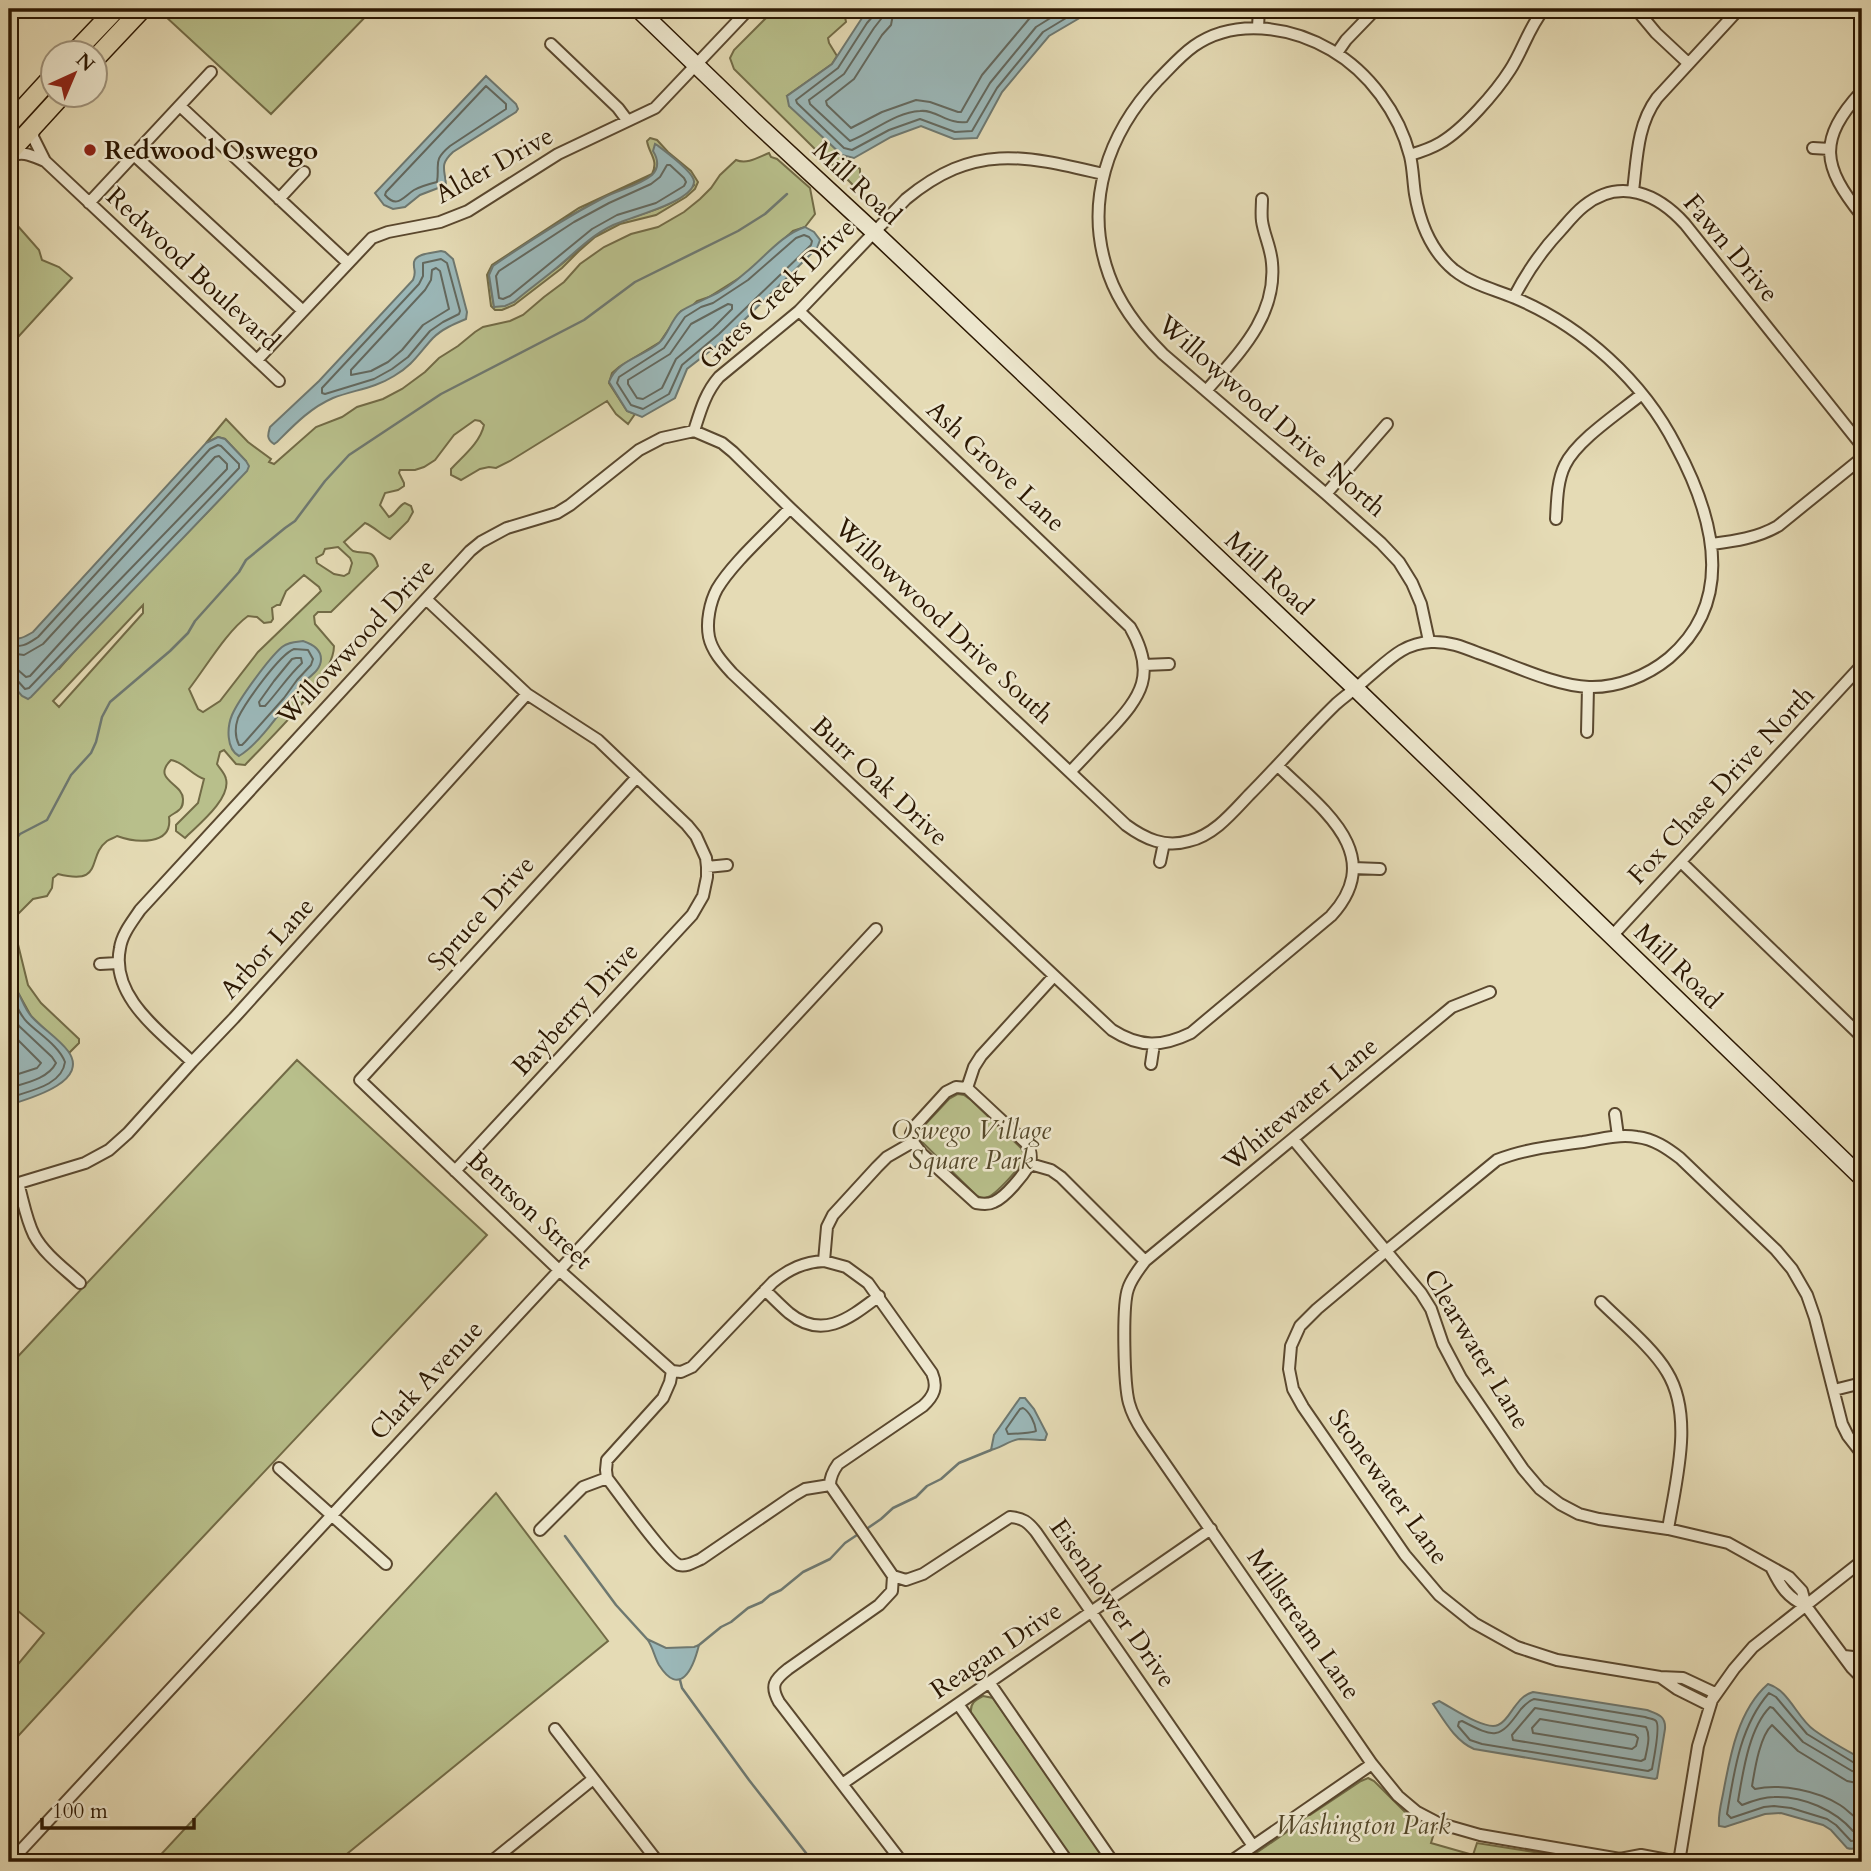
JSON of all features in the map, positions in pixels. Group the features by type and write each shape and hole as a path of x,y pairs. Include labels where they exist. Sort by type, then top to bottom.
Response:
{"main road":[{"path":"88,38 116,9"},
{"path":"108,45 142,9"},
{"path":"9,124 38,92"},
{"path":"9,155 50,108"}],"street":[{"name":"Mill Road","path":"638,9 1355,688 1862,1178"},
{"name":"Alder Drive","path":"257,360 372,238 388,232 440,222 468,211 558,154 654,108 749,9"},
{"path":"1258,27 1259,9"},
{"path":"1337,53 1376,9"},
{"path":"1409,155 1439,144 1467,120 1511,68 1544,9"},
{"path":"1636,9 1688,64"},
{"path":"1514,297 1542,251 1586,204 1617,192 1633,191 1640,130 1644,119 1657,98 1739,9"},
{"name":"Willowwood Drive North","path":"1258,27 1303,37 1337,53 1369,80 1396,119 1409,155 1422,225 1437,253 1455,270 1480,286 1514,297 1565,325 1597,349 1642,394 1675,443 1703,509 1712,544 1712,573 1707,603 1699,621 1686,640 1656,668 1606,686 1588,687 1550,679 1452,643 1429,641 1421,604 1399,562 1326,494 1163,354 1143,334 1120,300 1108,273 1102,247 1099,220 1102,174 1118,135 1146,92 1196,44 1216,34 1237,29 1258,27"},
{"path":"551,44 628,120"},
{"path":"89,203 211,72"},
{"path":"1862,91 1841,117 1830,149 1836,179 1862,216"},
{"path":"180,106 348,263"},
{"name":"Redwood Boulevard","path":"34,126 33,137 45,161 279,381"},
{"path":"1813,148 1830,149"},
{"path":"9,155 27,153 45,161"},
{"path":"134,155 303,311"},
{"name":"Gates Creek Drive","path":"694,431 712,385 799,311 906,199 923,185 941,174 978,160 1003,157 1028,158 1102,174"},
{"path":"279,199 304,172"},
{"name":"Fawn Drive","path":"1633,191 1660,201 1685,224 1862,446"},
{"path":"1206,391 1248,342 1267,307 1272,287 1273,265 1262,221 1262,199"},
{"name":"Ash Grove Lane","path":"799,311 1124,619 1141,647 1144,665"},
{"path":"1556,519 1564,465 1587,439 1642,394"},
{"path":"1326,494 1387,424"},
{"name":"Willowwood Drive South","path":"694,431 722,443 733,452 1126,825 1139,834 1164,843"},
{"name":"Willowwood Drive","path":"118,963 124,935 140,910 470,551 507,528 557,513 639,450 662,438 694,431"},
{"path":"1712,544 1765,534 1862,458"},
{"name":"Burr Oak Drive","path":"790,508 729,572 716,591 709,614 709,637 718,657 1112,1030 1130,1040 1154,1044"},
{"path":"426,599 527,694 598,740 637,777 696,836 708,867 727,865"},
{"path":"1160,862 1164,843 1188,842 1208,834 1226,819 1338,702 1392,656 1403,649 1429,641"},
{"path":"1070,772 1134,702 1142,684 1144,665 1169,664"},
{"name":"Fox Chase Drive North","path":"1612,936 1862,665"},
{"path":"1587,732 1588,687"},
{"name":"Arbor Lane","path":"13,1184 85,1163 109,1150 128,1133 527,694"},
{"path":"1151,1064 1154,1044 1173,1041 1191,1032 1324,922 1344,898 1353,868 1350,847 1331,817 1278,766"},
{"name":"Spruce Drive","path":"360,1080 637,777"},
{"path":"1681,862 1862,1037"},
{"name":"Bayberry Drive","path":"455,1171 692,915 703,896 708,867"},
{"path":"1353,868 1380,869"},
{"name":"Clark Avenue","path":"9,1862 876,929"},
{"path":"100,964 118,963 127,995 138,1010 192,1062"},
{"path":"967,1088 981,1056 1054,976"},
{"name":"Whitewater Lane","path":"1145,1261 1452,1007 1490,992"},
{"name":"Bentson Street","path":"360,1080 559,1270 672,1371"},
{"path":"956,1087 967,1088 1026,1144 1032,1156 1030,1164 1017,1180 995,1202 986,1204 976,1203 922,1154 913,1142 911,1134 946,1092 956,1087"},
{"path":"1615,1114 1618,1136"},
{"name":"Stonewater Lane","path":"1713,1700 1715,1693 1683,1678 1660,1677 1556,1660 1517,1647 1475,1623 1439,1594 1405,1555 1293,1389 1289,1368 1291,1346 1300,1326 1497,1160 1523,1152 1618,1136 1653,1140 1680,1158 1793,1269 1807,1294 1842,1424 1862,1454"},
{"name":"Clearwater Lane","path":"1293,1139 1421,1293 1431,1309 1456,1369 1523,1469 1540,1489 1579,1514 1668,1529 1728,1543 1761,1560 1789,1577 1802,1591 1805,1606 1862,1678"},
{"path":"824,1261 827,1227 833,1215 887,1157 913,1142"},
{"path":"1030,1164 1051,1170 1061,1177 1145,1261"},
{"path":"13,1184 35,1237 80,1283"},
{"path":"830,1485 805,1489 701,1559 689,1565 679,1565 671,1559 607,1478 606,1471 607,1460 663,1398 672,1371 681,1372 692,1367 786,1271 802,1264 824,1261 846,1267 856,1273 879,1296 932,1373 936,1382 935,1392 923,1406 838,1464 833,1471 830,1485 894,1576 892,1591 880,1605 779,1676 774,1685 779,1702 902,1862"},
{"name":"Millstream Lane","path":"1145,1261 1128,1289 1125,1310 1128,1400 1134,1418 1372,1764 1398,1796 1417,1812 1438,1823 1480,1835 1623,1860 1641,1855 1678,1862"},
{"path":"765,1290 791,1315 804,1323 820,1326 848,1319 879,1296"},
{"path":"1601,1302 1650,1350 1667,1370 1677,1391 1682,1437 1668,1529"},
{"path":"1834,1390 1862,1383"},
{"path":"279,1468 386,1564"},
{"path":"540,1530 583,1487 607,1478"},
{"name":"Eisenhower Drive","path":"894,1576 913,1579 1010,1517 1021,1518 1030,1523 1254,1846"},
{"name":"Reagan Drive","path":"842,1784 1210,1529"},
{"path":"1678,1862 1698,1746 1713,1700 1753,1647 1862,1561"},
{"path":"1844,1656 1862,1658"},
{"path":"989,1682 1113,1862"},
{"path":"958,1704 1068,1862"},
{"path":"555,1729 658,1862"},
{"path":"1230,1862 1372,1764"},
{"path":"491,1862 593,1779"}],"green space":[{"path":"172,9 373,9 271,114 165,16"},
{"path":"775,9 845,9 846,22 828,38 837,56 832,64 787,96 842,155 860,169 858,187 823,157 734,69 730,58 734,50"},
{"path":"650,138 657,140 691,171 698,182 695,189 656,215 620,224 595,237 562,268 514,305 495,310 491,306 487,275 492,265 579,208 652,174 654,161 647,141","holes":["657,156 694,185 669,204 610,226 558,267 494,307 489,275 570,216 647,178 654,173 658,165"]},
{"path":"769,153 810,188 815,214 805,227 793,231 744,275 681,311 660,342 612,373 609,383 627,411 635,414 628,424 616,414 607,401 510,461 496,468 480,469 461,480 451,475 451,469 482,432 484,425 475,420 454,435 435,460 415,470 400,470 404,486 385,493 380,505 389,517 405,503 411,506 413,512 390,539 365,523 344,542 353,551 374,556 378,566 331,612 318,612 314,616 315,624 334,646 331,660 312,692 245,765 236,764 224,750 220,752 217,764 225,777 226,787 219,803 185,838 176,831 176,825 198,803 204,779 171,760 164,772 182,794 183,802 180,809 169,817 169,826 165,833 152,840 117,836 108,840 89,873 73,877 58,874 53,878 52,888 47,896 33,899 12,920 28,985 41,1003 79,1039 79,1043 69,1053 31,1016 16,989 9,991 9,657 59,669 91,632 225,494 246,461 225,439 218,437 206,443 226,419 274,464 316,427 402,389 439,358 483,327 523,315 564,282 580,264 604,247 631,234 658,227 684,212 711,188 736,160 749,161","holes":["338,547 352,563 349,573 344,576 334,574 317,563 316,558 323,554 325,549","304,575 321,591 258,652 220,701 203,712 198,709 189,689 217,650 248,616 257,617 264,623 271,622 272,608 280,605 286,591","143,605 143,613 59,707 53,701"]},
{"path":"9,216 39,250 42,260 59,267 72,278 9,347"},
{"path":"297,1060 487,1235 9,1746 9,1675 44,1633 9,1606 9,1366"},
{"name":"Oswego Village Square Park","path":"958,1094 971,1100 1024,1154 1022,1163 1014,1174 986,1198 977,1196 919,1139 920,1130 949,1099"},
{"path":"496,1493 608,1641 337,1862 154,1862"},
{"path":"983,1696 993,1698 1107,1862 1074,1862 971,1713 974,1702"},
{"name":"Washington Park","path":"1368,1778 1406,1813 1435,1830 1431,1843 1473,1855 1477,1843 1598,1862 1243,1862 1297,1825 1298,1821"}],"water":[{"path":"870,9 1091,9 1049,36 1002,92 977,138 954,139 921,126 891,137 854,158 842,155 789,106 787,96 832,64"},
{"path":"486,76 516,104 516,112 449,156 444,167 446,185 420,195 405,207 393,209 384,205 375,193"},
{"path":"655,144 690,173 694,182 691,189 674,201 650,212 612,225 589,240 514,302 494,307 489,275 493,266 575,214 652,175 657,166 653,151"},
{"path":"805,227 814,232 820,240 817,248 724,340 687,369 675,398 642,417 627,411 609,382 618,369 659,343 680,312 728,286 780,241"},
{"path":"441,251 453,259 467,312 466,319 437,335 401,372 379,383 325,402 303,417 277,442 271,442 268,436 270,427 319,381 413,280 415,259"},
{"path":"218,437 225,439 246,461 249,466 247,471 31,697 28,699 22,696 9,681 9,633 18,638 33,632 206,443"},
{"path":"303,641 318,650 321,659 319,667 301,685 264,734 239,756 232,748 229,737 230,720 236,708 276,652 287,644"},
{"path":"13,988 29,1014 64,1046 73,1062 71,1072 54,1087 9,1105 9,991"},
{"path":"1020,1398 1025,1398 1034,1409 1047,1434 1045,1440 1020,1439 991,1450 994,1435"},
{"path":"647,1639 666,1648 699,1645 685,1676 679,1680 667,1675 659,1665"},
{"path":"1768,1684 1782,1692 1814,1730 1862,1759 1862,1845 1859,1847 1847,1848 1823,1825 1781,1813 1765,1814 1725,1827 1719,1826 1729,1764 1742,1720"},
{"path":"1533,1692 1647,1710 1660,1716 1665,1729 1657,1778 1474,1749 1456,1735 1433,1704 1439,1701 1477,1722 1492,1726 1502,1722 1526,1695"}],"waterway":[{"path":"9,847 20,834 47,820 71,775 91,753 102,717 110,702 188,633 246,560 295,521 325,481 349,455 441,394 584,320 635,282 738,231 765,214 787,194"},
{"path":"865,1530 893,1508 916,1497 959,1463 991,1450"},
{"path":"699,1645 748,1608 781,1590 803,1572 830,1559 845,1543 860,1533"},
{"path":"565,1536 616,1605 647,1639"},
{"path":"680,1680 682,1688 749,1780 813,1862"}],"place":[{"name":"Redwood Oswego","path":"90,150"}]}
